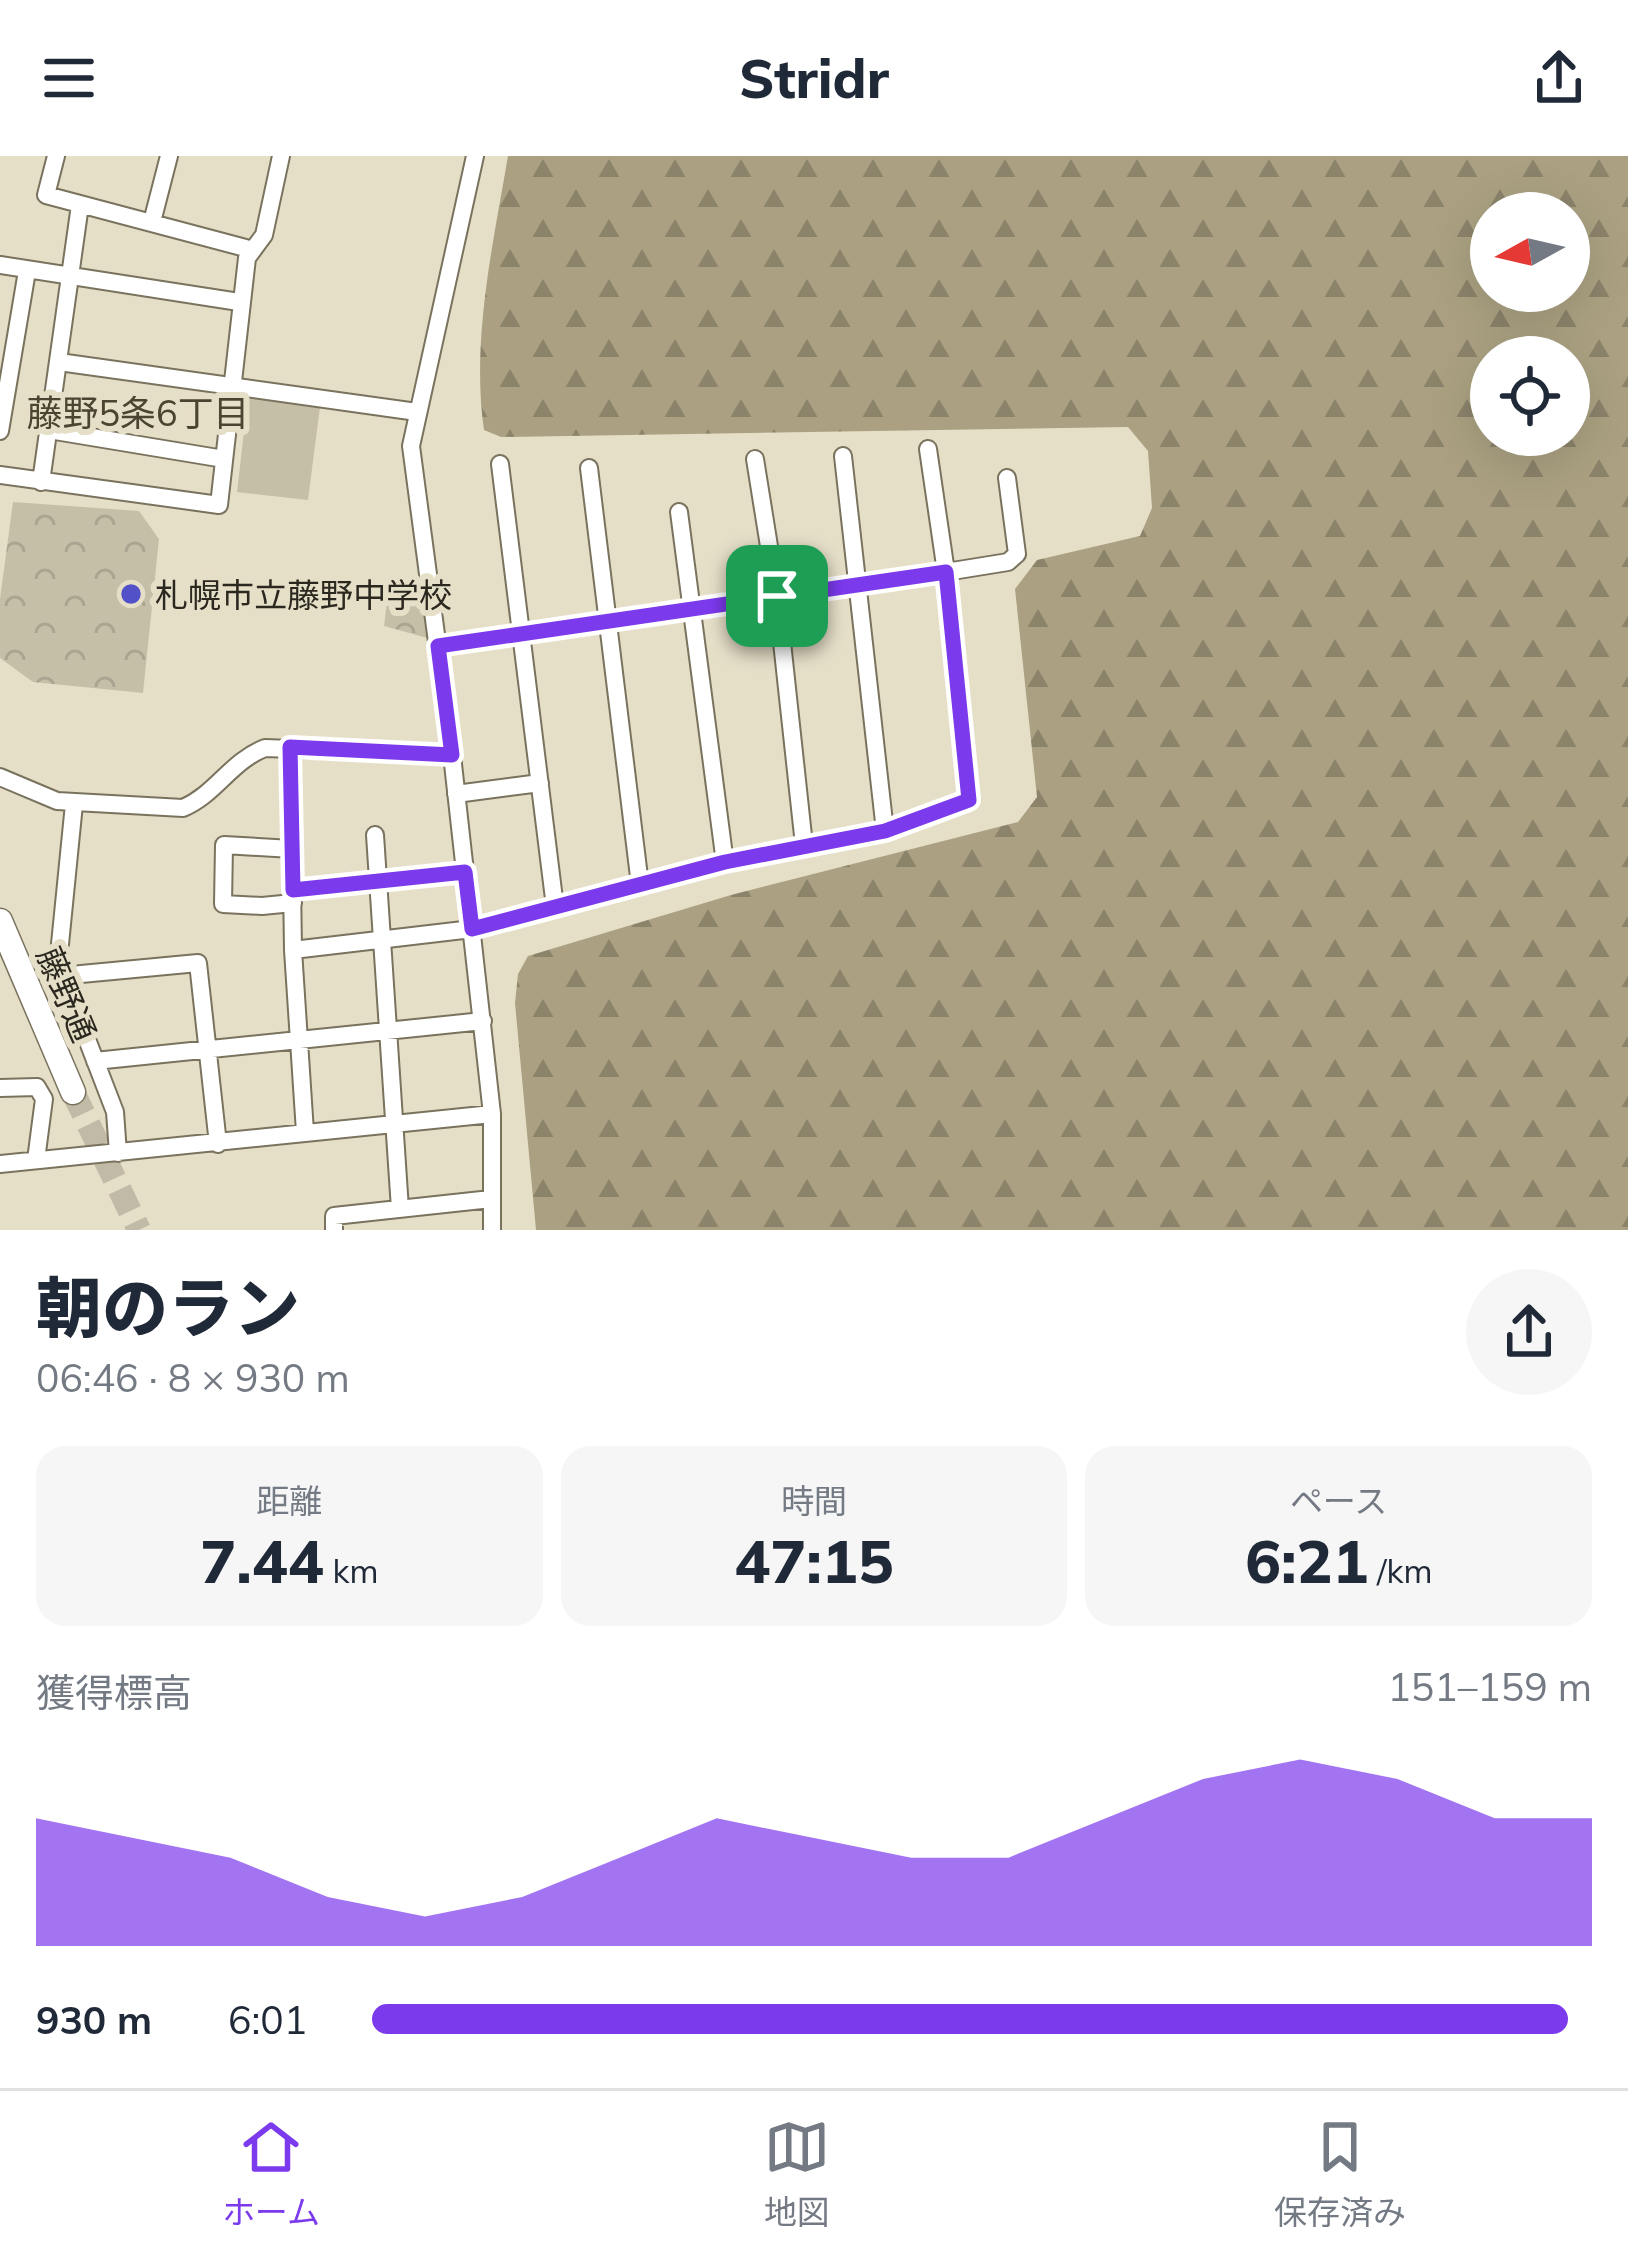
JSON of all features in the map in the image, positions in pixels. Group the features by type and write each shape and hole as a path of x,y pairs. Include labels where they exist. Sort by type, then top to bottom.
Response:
{"street":[{"path":"56,156 46,195 253,250"},
{"path":"152,222 169,156"},
{"path":"0,475 219,505 239,302 247,258 265,235 281,156"},
{"path":"475,156 411,446 483,1021 492,1114 492,1230"},
{"path":"41,482 80,205"},
{"path":"0,265 239,302"},
{"path":"0,431 27,271"},
{"path":"58,362 417,412"},
{"path":"49,430 224,459"},
{"path":"293,950 472,929 725,862 885,831 969,800 946,572 928,449"},
{"path":"843,456 885,831"},
{"path":"755,459 777,596 804,845"},
{"path":"500,464 555,907"},
{"path":"589,468 640,884"},
{"path":"438,646 1008,562 1017,554 1007,478"},
{"path":"679,512 725,862"},
{"path":"290,747 293,950 305,1132"},
{"path":"0,777 74,804 184,808 199,801 242,757 265,748 452,755"},
{"path":"456,794 540,783"},
{"path":"74,804 58,964 116,1112 118,1153"},
{"path":"375,835 400,1209"},
{"path":"292,849 224,845 223,904 262,906 377,881 465,872"},
{"name":"藤野通","path":"0,921 73,1093"},
{"path":"60,976 198,963 218,1144"},
{"path":"95,1061 483,1021"},
{"path":"0,1088 37,1087 44,1099 36,1160"},
{"path":"0,1164 492,1114"},
{"path":"334,1230 334,1216 491,1199"}],"green space":[{"path":"508,156 1628,156 1628,1230 536,1230 515,1003 518,974 528,956 731,895 1018,822 1037,797 1015,589 1037,560 1140,536 1152,508 1148,451 1128,427 501,437 484,430 481,396 490,258"},
{"path":"248,397 320,407 308,500 237,492"},
{"path":"13,502 139,511 159,539 143,693 33,682 0,658 0,599"},
{"path":"423,582 416,587 417,592 424,591 431,639 384,626 389,586"}],"tunnel":[{"path":"73,1092 139,1230"}],"place":[{"name":"札幌市立藤野中学校","path":"131,594"}],"district":[{"name":"藤野5条6丁目","path":"138,412"}],"route":[{"path":"946,572 969,800 885,831 725,862 472,929 465,872 293,890 290,747 452,755 438,646 777,596 946,572"}]}
